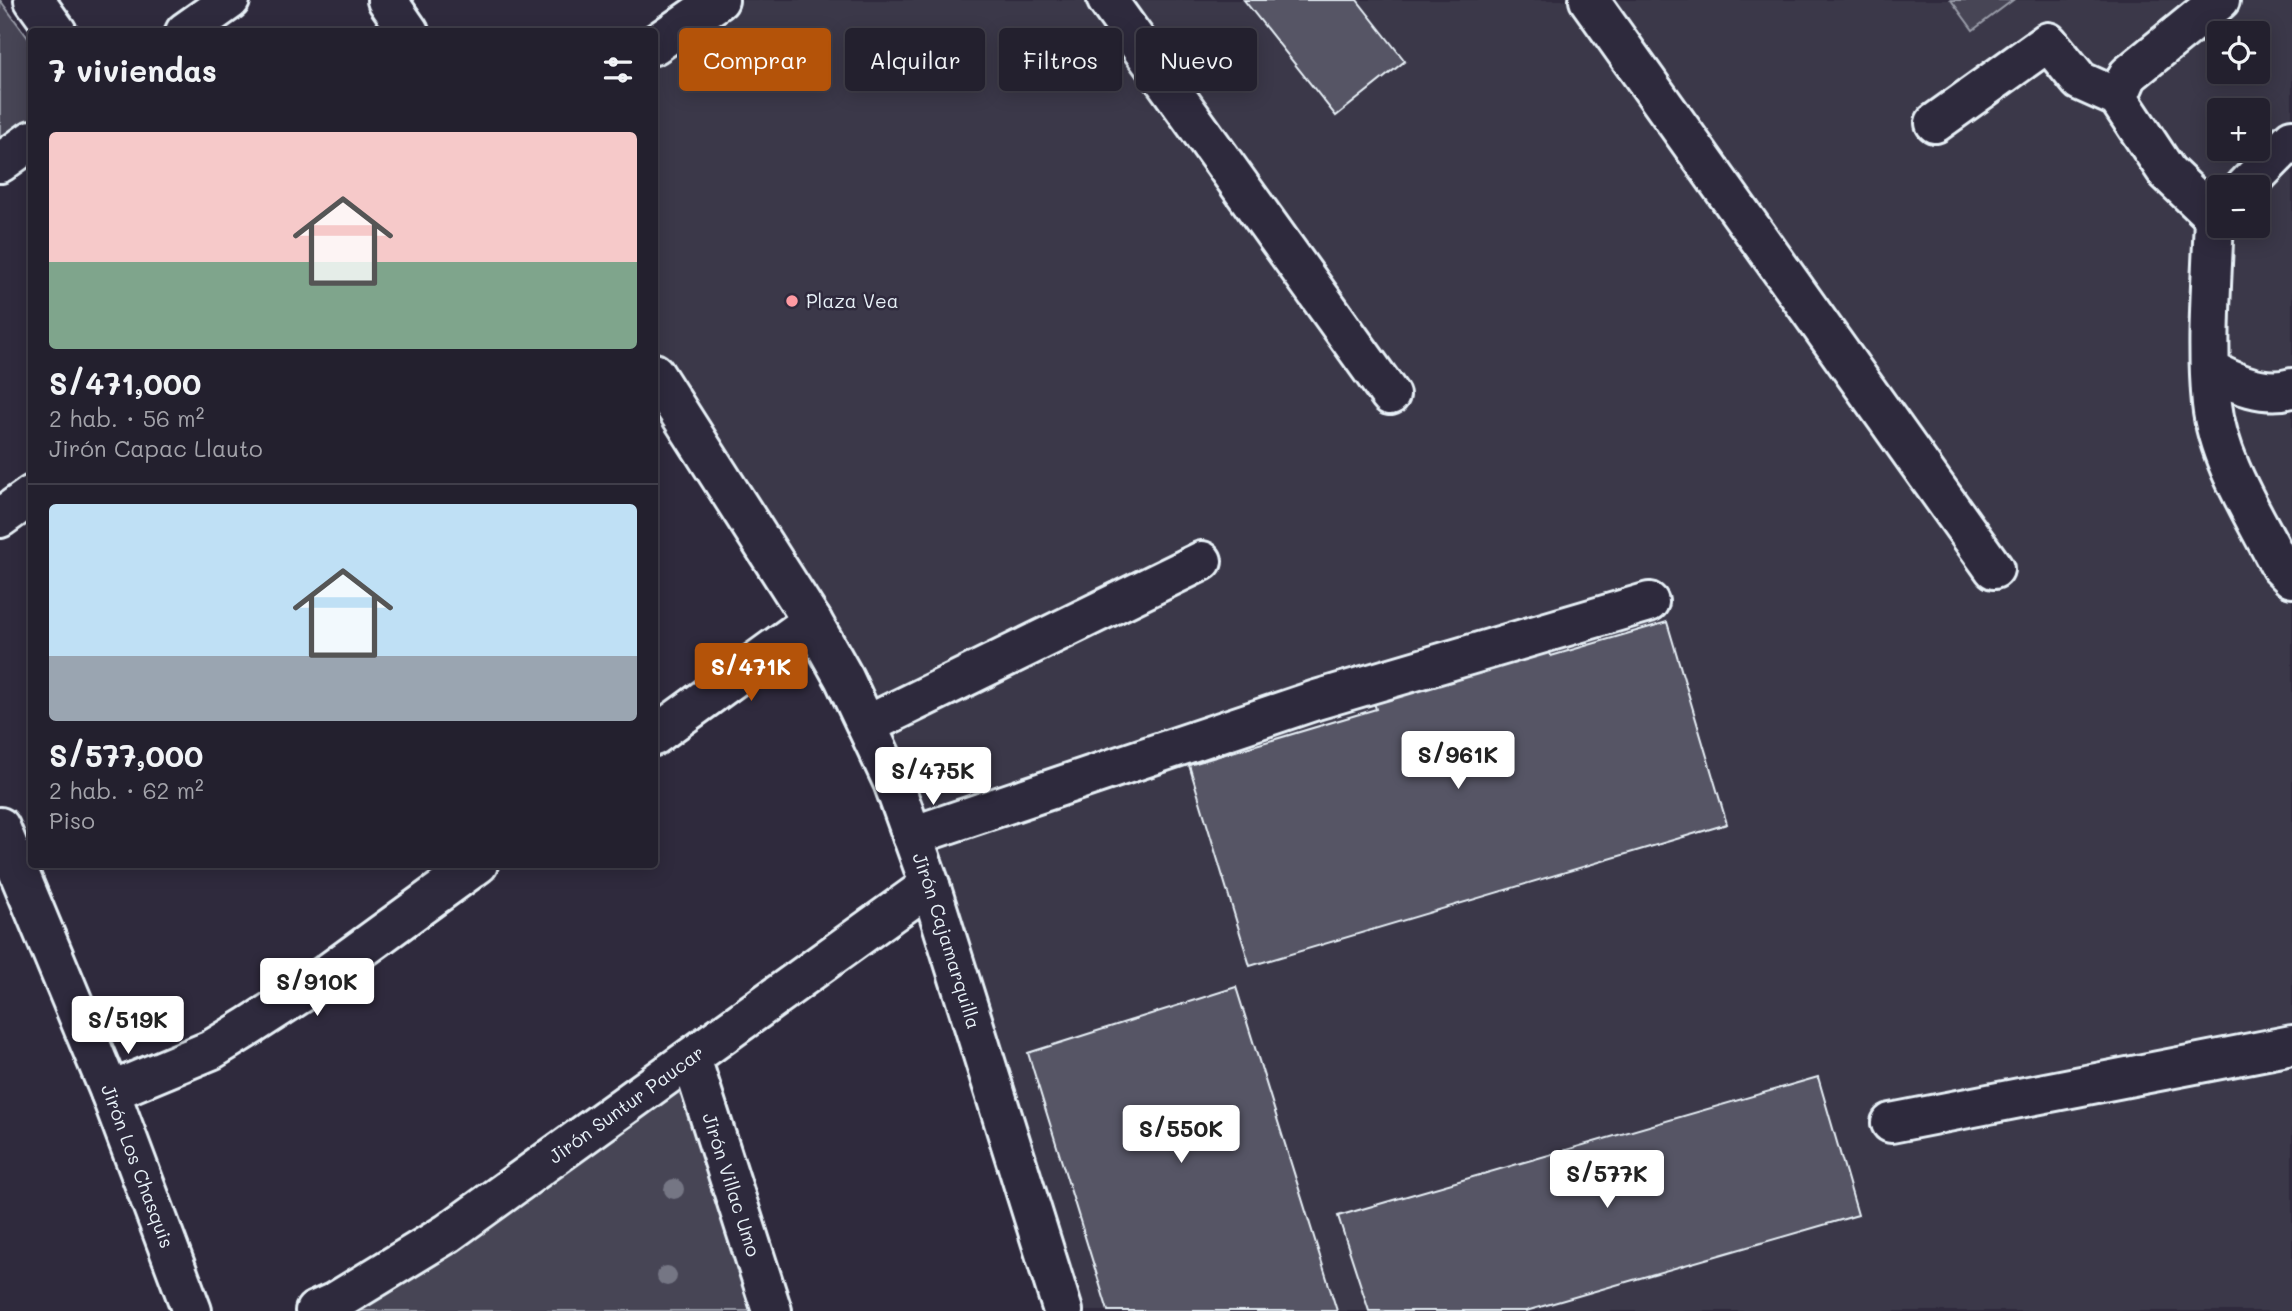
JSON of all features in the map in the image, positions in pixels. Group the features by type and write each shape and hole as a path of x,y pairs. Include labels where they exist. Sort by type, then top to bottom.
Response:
{"street":[{"path":"34,0 54,28"},
{"path":"191,28 230,0"},
{"path":"387,0 406,28"},
{"path":"658,42 719,0"},
{"path":"1107,0 1390,395"},
{"path":"1589,0 1994,569"},
{"path":"2118,98 2128,75 2220,0"},
{"path":"1934,123 2048,42 2080,81 2118,98 2167,172 2207,206"},
{"path":"2268,175 2292,139"},
{"path":"0,163 28,143"},
{"path":"2216,238 2212,406 2227,458 2280,566 2292,578"},
{"path":"2211,371 2233,382 2277,393 2292,388"},
{"name":"Jirón Cajamarquilla","path":"658,384 812,621 867,725 930,885 1063,1311"},
{"path":"0,518 28,498"},
{"path":"867,725 1202,561"},
{"path":"912,836 1316,700 1648,602"},
{"path":"658,733 812,621"},
{"name":"Jirón Los Chasquis","path":"11,847 110,1092 192,1311"},
{"path":"110,1092 211,1050 250,1026 301,993 473,868"},
{"name":"Jirón Suntur Paucar","path":"315,1311 335,1302 448,1233 930,885"},
{"path":"1891,1123 2292,1045"},
{"name":"Jirón Villac Umo","path":"691,1059 772,1311"}],"shaded area":[{"path":"0,0 28,38 28,127 0,146"},
{"path":"710,0 2292,0 2292,1311 1060,1311 931,903 817,641 658,402 658,36"},
{"path":"1951,0 2013,0 1973,30"},
{"path":"684,1084 757,1311 350,1311"}],"building":[{"path":"1244,0 1357,0 1405,61 1336,116"},
{"path":"1667,622 1727,824 1250,966 1189,765 1376,709 1371,693 1546,641 1551,656"},
{"path":"1236,987 1337,1311 1108,1311 1028,1053"},
{"path":"1818,1077 1858,1215 1526,1311 1369,1311 1338,1216"}],"place":[{"name":"Plaza Vea","path":"792,301"}]}
